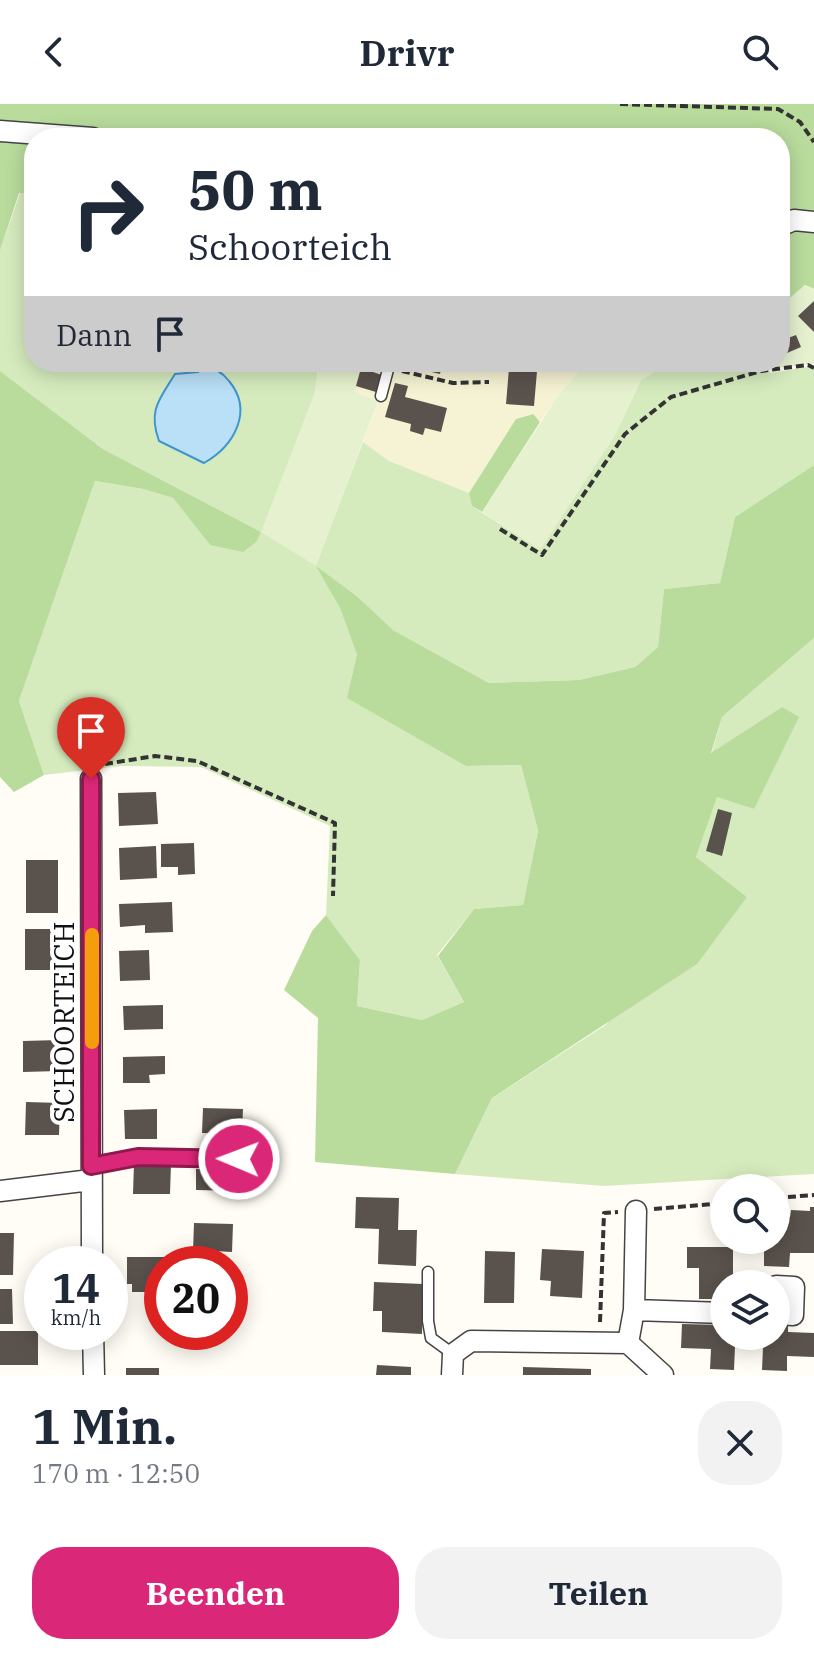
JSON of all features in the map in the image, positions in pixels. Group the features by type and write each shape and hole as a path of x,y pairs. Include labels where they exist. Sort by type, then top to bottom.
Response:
{"street":[{"path":"0,131 24,133"},
{"path":"790,222 814,222"},
{"name":"SCHOORTEICH","path":"91,779 92,1246"},
{"path":"0,1191 91,1173"},
{"path":"628,1343 634,1310 636,1211"},
{"path":"790,1287 794,1287 793,1315 790,1315"},
{"path":"634,1310 710,1313"},
{"path":"453,1365 471,1341 628,1343 663,1375"},
{"path":"93,1350 94,1375"}],"lane":[{"path":"381,396 387,372"},
{"path":"91,1173 138,1157 239,1159"},
{"path":"428,1272 431,1338 453,1365"}],"path":[{"path":"620,104 778,109 800,122 814,142"},
{"path":"790,367 808,365 814,368"},
{"path":"414,372 453,383 489,382"},
{"path":"500,529 542,555 625,434 671,397 758,372"},
{"path":"91,779 99,766 155,756 197,761 335,823 333,896"},
{"path":"790,1197 814,1195"}],"shaded area":[{"path":"362,372 578,372 540,422 532,414 516,419 469,493 389,461 363,442 378,401 354,392"}],"green space":[{"path":"0,104 814,104 814,289 805,285 790,298 790,128 24,128 24,193 19,193 0,251"},
{"path":"20,193 24,193 24,372 318,372 315,392 316,565 363,442 389,461 469,493 473,507 540,549 615,434 641,380 654,372 770,373 807,367 814,369 814,465 735,517 720,583 664,589 658,647 635,667 579,680 489,683 393,630 358,597 318,568 340,608 357,655 466,766 521,765 538,829 523,905 474,909 437,955 464,1002 422,1020 357,1006 360,960 326,915 330,826 201,767 121,766 44,775 19,701 95,481 143,489 173,498 210,545 261,532 103,449 0,371 0,251"},
{"path":"805,285 814,289 814,364 790,366 790,298"},
{"path":"0,371 103,449 261,532 256,542 243,552 210,545 173,498 143,489 95,481 19,701 44,775 14,792 0,777"},
{"path":"318,372 360,372 355,392 378,401 316,566 261,532 315,392"},
{"path":"578,372 654,372 641,380 616,434 540,550 482,512 558,396"},
{"path":"533,414 540,422 482,512 472,506 469,493 516,419"},
{"path":"814,465 814,638 722,717 711,753 782,707 799,717 754,809 717,797 696,857 747,897 697,964 492,1098 455,1174 315,1162 318,1018 284,990 312,931 326,915 360,960 357,1006 422,1020 464,1002 438,956 474,909 523,905 538,830 521,765 466,766 347,698 357,655 340,608 316,566 358,597 393,630 489,683 579,680 635,667 658,647 664,589 720,583 735,517"},
{"path":"814,638 814,1174 710,1174 710,1180 604,1186 455,1174 492,1098 604,1026 747,897 696,857 717,796 754,809 782,707 711,755 722,717"}],"water":[{"path":"220,372 236,392 240,404 240,416 232,437 204,463 159,441 155,413 175,374"}],"building":[{"path":"814,301 814,332 798,316"},
{"path":"796,335 801,347 790,352 790,337"},
{"path":"360,372 382,375 376,392 356,386"},
{"path":"509,372 537,372 534,406 506,404"},
{"path":"395,383 408,386 405,397 447,408 441,432 425,428 423,435 410,431 411,424 385,417"},
{"path":"156,792 158,824 119,826 118,793"},
{"path":"718,809 732,813 722,856 706,851"},
{"path":"194,843 195,874 178,875 178,867 161,867 161,844"},
{"path":"156,846 157,878 120,880 119,848"},
{"path":"26,860 58,860 58,913 26,913"},
{"path":"172,902 173,932 145,933 145,925 120,927 119,904"},
{"path":"25,929 56,929 57,970 25,970"},
{"path":"149,950 150,980 120,981 119,951"},
{"path":"163,1005 163,1029 124,1030 123,1006"},
{"path":"59,1040 59,1071 23,1072 23,1041"},
{"path":"165,1056 165,1074 149,1075 150,1083 123,1083 123,1057"},
{"path":"26,1102 60,1103 59,1135 25,1135"},
{"path":"203,1108 243,1109 242,1134 202,1133"},
{"path":"157,1109 157,1139 125,1139 124,1110"},
{"path":"134,1163 171,1164 170,1194 133,1194"},
{"path":"196,1169 243,1171 243,1191 196,1190"},
{"path":"356,1197 399,1198 398,1230 417,1230 416,1266 378,1264 379,1229 355,1228"},
{"path":"810,1207 814,1207 814,1253 790,1253 791,1210 810,1211"},
{"path":"194,1223 233,1224 232,1246 193,1246"},
{"path":"0,1233 14,1233 13,1275 0,1275"},
{"path":"687,1247 710,1247 710,1254 733,1254 733,1270 710,1270 710,1299 699,1299 699,1268 687,1268"},
{"path":"542,1249 584,1251 582,1298 550,1296 551,1281 540,1280"},
{"path":"485,1251 515,1252 514,1303 484,1303"},
{"path":"764,1254 790,1254 789,1267 764,1266"},
{"path":"128,1257 144,1257 144,1292 132,1292 132,1284 128,1284"},
{"path":"374,1282 423,1284 422,1334 382,1332 382,1311 373,1311"},
{"path":"0,1289 12,1289 13,1324 0,1324"},
{"path":"682,1324 710,1325 710,1349 681,1348"},
{"path":"0,1331 24,1331 24,1350 38,1350 38,1365 0,1365"},
{"path":"790,1332 814,1333 814,1357 787,1356 787,1371 762,1370 763,1350 790,1350"},
{"path":"711,1350 735,1350 734,1370 710,1369"},
{"path":"377,1365 411,1367 411,1375 376,1375"},
{"path":"523,1367 591,1369 591,1375 523,1375"},
{"path":"126,1368 159,1368 159,1375 126,1375"}],"slow traffic":[{"path":"92,935 92,1042"}],"route":[{"path":"91,779 91,1166 138,1157 239,1159"}]}
